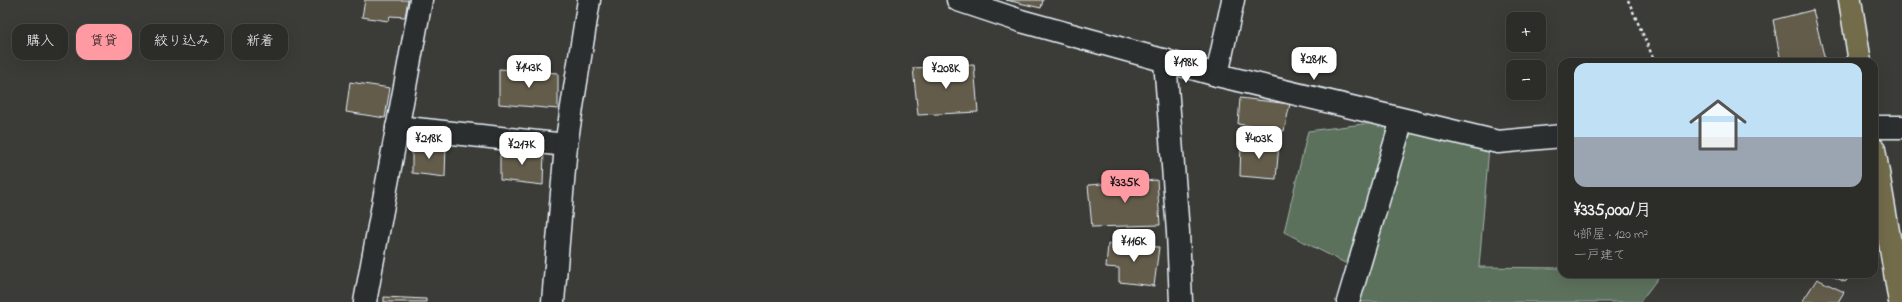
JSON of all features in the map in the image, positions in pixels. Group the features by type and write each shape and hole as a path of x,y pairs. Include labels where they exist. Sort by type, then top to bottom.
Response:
{"main road":[{"path":"1850,0 1859,58"},
{"path":"1878,173 1900,302"}],"street":[{"path":"366,302 421,0"},
{"path":"553,302 566,145 589,0"},
{"path":"958,0 1020,21 1217,75 1498,142 1558,136"},
{"path":"1217,75 1233,0"},
{"path":"1165,60 1178,232 1180,302"},
{"path":"1348,302 1402,120"},
{"path":"397,127 566,145"},
{"path":"1878,127 1902,127"}],"path":[{"path":"1628,0 1653,58"}],"green space":[{"path":"1399,123 1489,147 1479,267 1558,268 1558,278 1658,278 1640,302 1343,302 1347,264 1284,232 1308,131 1363,124"}],"building":[{"path":"365,0 408,0 405,17 390,16 388,21 362,17"},
{"path":"1006,0 1043,0 1041,8"},
{"path":"1813,10 1825,58 1780,58 1773,20"},
{"path":"974,65 978,112 918,115 913,68"},
{"path":"499,69 558,73 558,109 499,104"},
{"path":"350,82 390,88 385,118 346,112"},
{"path":"1240,98 1290,104 1284,131 1238,124"},
{"path":"1241,142 1279,144 1276,179 1240,176"},
{"path":"412,145 446,145 445,177 412,173"},
{"path":"500,149 544,150 543,185 500,180"},
{"path":"1157,180 1160,225 1092,227 1088,185"},
{"path":"1108,244 1159,247 1154,286 1119,282 1119,268 1106,267"},
{"path":"1836,278 1849,278 1845,282"},
{"path":"1817,279 1844,292 1838,302 1802,302"},
{"path":"384,297 426,299 426,302 384,302"}]}
